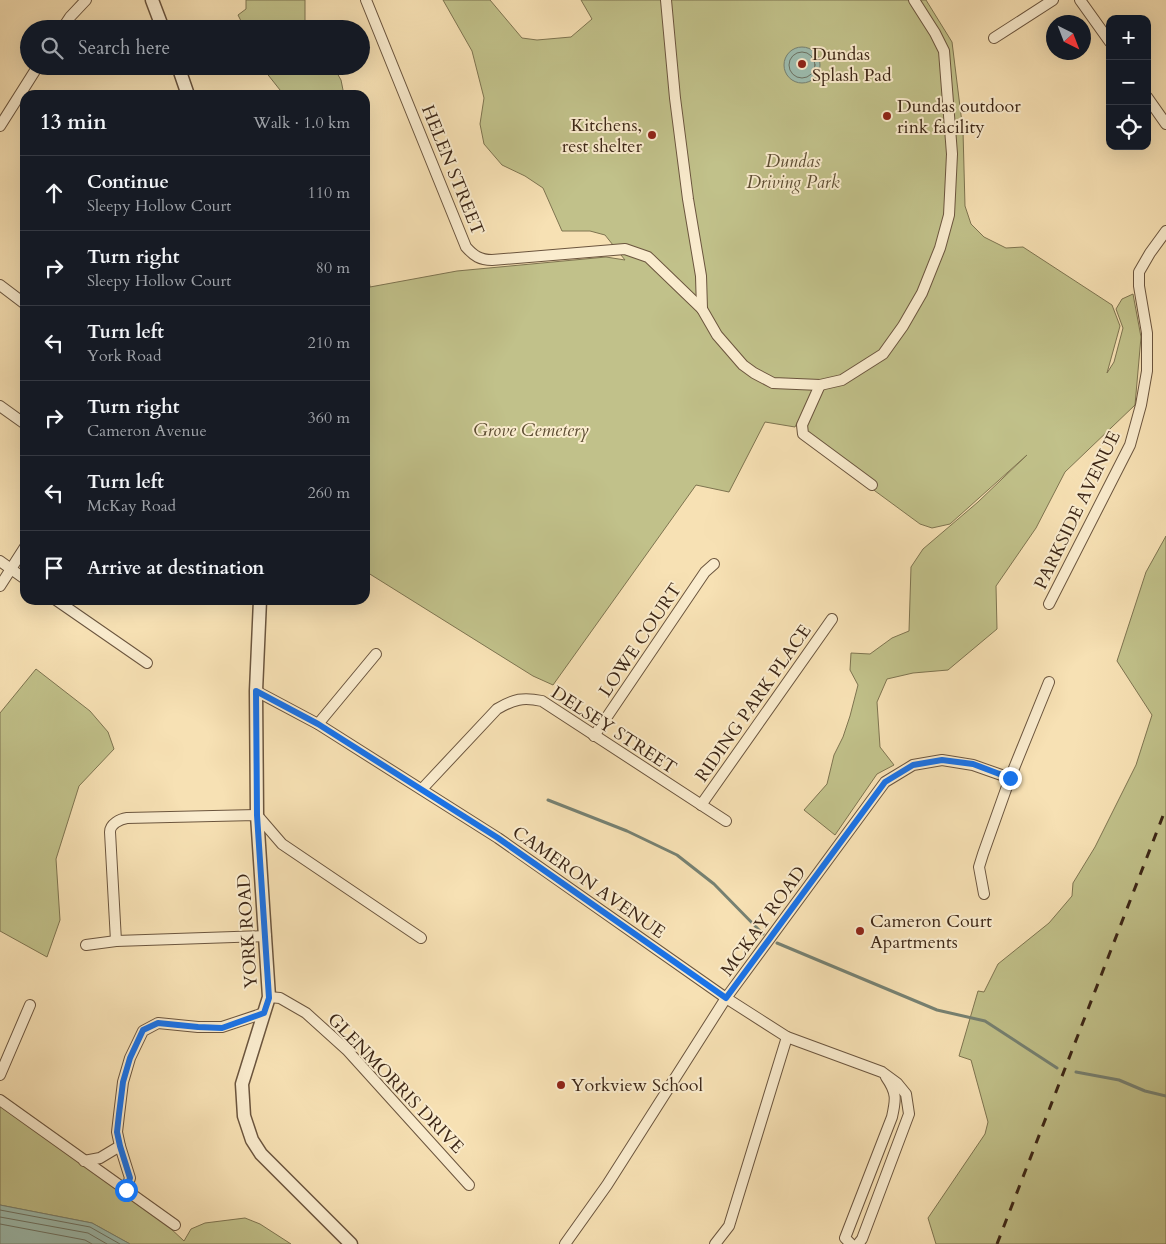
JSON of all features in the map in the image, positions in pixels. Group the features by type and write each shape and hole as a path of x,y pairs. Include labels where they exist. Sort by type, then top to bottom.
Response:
{"street":[{"path":"68,20 86,0"},
{"path":"152,0 160,20"},
{"name":"HELEN STREET","path":"366,0 466,247 472,254 482,260 492,260 625,248 648,257 702,309 718,335 743,365 754,373 773,383 820,385 847,377 883,354 903,326 922,293 940,248 950,215 952,154 944,51 914,0"},
{"path":"666,0 674,98 701,276 702,309"},
{"path":"994,38 1053,0"},
{"path":"1080,0 1106,36"},
{"path":"23,90 32,75"},
{"path":"181,75 186,90"},
{"path":"0,126 20,94"},
{"path":"1151,103 1166,124"},
{"name":"PARKSIDE AVENUE","path":"1049,604 1130,445 1141,405 1147,371 1146,333 1139,286 1139,272 1166,231"},
{"path":"0,285 20,300"},
{"path":"820,385 802,425 803,434 872,485"},
{"path":"0,406 20,420"},
{"path":"0,586 20,555"},
{"path":"0,561 20,575"},
{"name":"LOWE COURT","path":"594,736 705,572 714,564"},
{"path":"63,605 147,663"},
{"name":"YORK ROAD","path":"260,605 256,691 257,815 269,998 242,1084 244,1116 252,1140 261,1154 351,1244"},
{"name":"RIDING PARK PLACE","path":"701,805 832,619"},
{"path":"318,724 376,654"},
{"path":"984,894 979,867 1010,778 1049,682"},
{"name":"CAMERON AVENUE","path":"256,691 318,724 498,838 726,998 787,1037 882,1072 897,1083 906,1094 909,1114 862,1239 858,1244"},
{"name":"DELSEY STREET","path":"422,789 497,709 509,702 526,697 542,700 594,736 726,821"},
{"name":"MCKAY ROAD","path":"565,1244 726,998 885,782 913,765 942,760 973,764 1010,778"},
{"path":"116,941 110,832 113,825 122,818 257,815 282,844 421,938"},
{"path":"86,944 116,941 266,936"},
{"name":"GLENMORRIS DRIVE","path":"269,998 280,998 306,1013 347,1050 469,1185"},
{"path":"0,1075 30,1005"},
{"path":"126,1190 130,1178 117,1132 123,1082 130,1058 143,1030 158,1023 222,1028 264,1013"},
{"path":"715,1244 729,1226 787,1037"},
{"path":"851,1244 845,1238 892,1117 896,1096 882,1072"},
{"path":"0,1100 175,1225"},
{"path":"84,1161 100,1158 120,1146"}],"green space":[{"path":"246,0 305,0 305,20 240,20 238,15 246,9"},
{"path":"443,0 490,0 522,38 537,40 571,37 592,19 581,0 926,0 952,42 963,131 965,206 971,224 984,237 1006,248 1023,247 1112,305 1120,326 1107,373 1114,362 1123,328 1116,309 1122,299 1133,294 1141,337 1135,405 1065,472 1036,528 996,586 997,629 948,670 913,673 887,679 877,702 880,747 894,765 877,774 835,835 804,810 827,784 834,755 850,716 858,685 850,670 851,653 870,654 892,638 909,631 911,567 923,549 978,502 1027,455 950,524 932,528 920,524 803,438 801,424 798,421 795,427 765,422 729,492 696,485 553,685 533,676 370,574 370,287 457,271 606,257 625,260 605,235 590,231 562,231 543,188 525,176 502,165 484,144 480,124 484,98 472,51"},
{"path":"268,75 338,75 343,90 280,90"},
{"path":"1166,536 1166,1244 936,1244 928,1218 985,1134 988,1122 971,1060 959,1056 978,991 984,992 998,964 1049,923 1072,896 1073,883 1095,847 1136,765 1152,715 1117,661 1146,572"},
{"path":"36,669 90,711 108,732 114,749 79,786 56,859 60,920 47,957 0,931 0,713"},
{"path":"0,1095 138,1198 184,1241 191,1229 205,1223 245,1218 260,1224 291,1244 130,1244 92,1223 0,1205"}],"water":[{"name":"Dundas Splash Pad","path":"802,47 809,48 815,52 819,58 819,72 815,78 809,82 802,83 795,82 789,78 785,72 784,65 785,58 789,52 795,48"},
{"path":"0,1205 92,1223 130,1244 0,1244"}],"waterway":[{"path":"548,800 627,831 677,855 714,884 763,934"},
{"path":"777,943 937,1010 985,1021 1057,1068"},
{"path":"1076,1072 1119,1080 1145,1091 1166,1096"}],"railway":[{"path":"997,1244 1166,808"}],"place":[{"name":"Dundas Splash Pad","path":"802,64"},
{"name":"Dundas outdoor rink facility","path":"887,116"},
{"name":"Kitchens, rest shelter","path":"652,135"},
{"name":"Cameron Court Apartments","path":"860,931"},
{"name":"Yorkview School","path":"561,1085"}],"route":[{"path":"126,1190 130,1178 117,1132 123,1082 130,1058 143,1030 158,1023 222,1028 264,1013 269,998 257,815 256,691 318,724 498,838 726,998 885,782 913,765 942,760 973,764 1010,778"}],"park label":[{"name":"Dundas Driving Park","path":"793,171"},
{"name":"Grove Cemetery","path":"531,430"}]}
